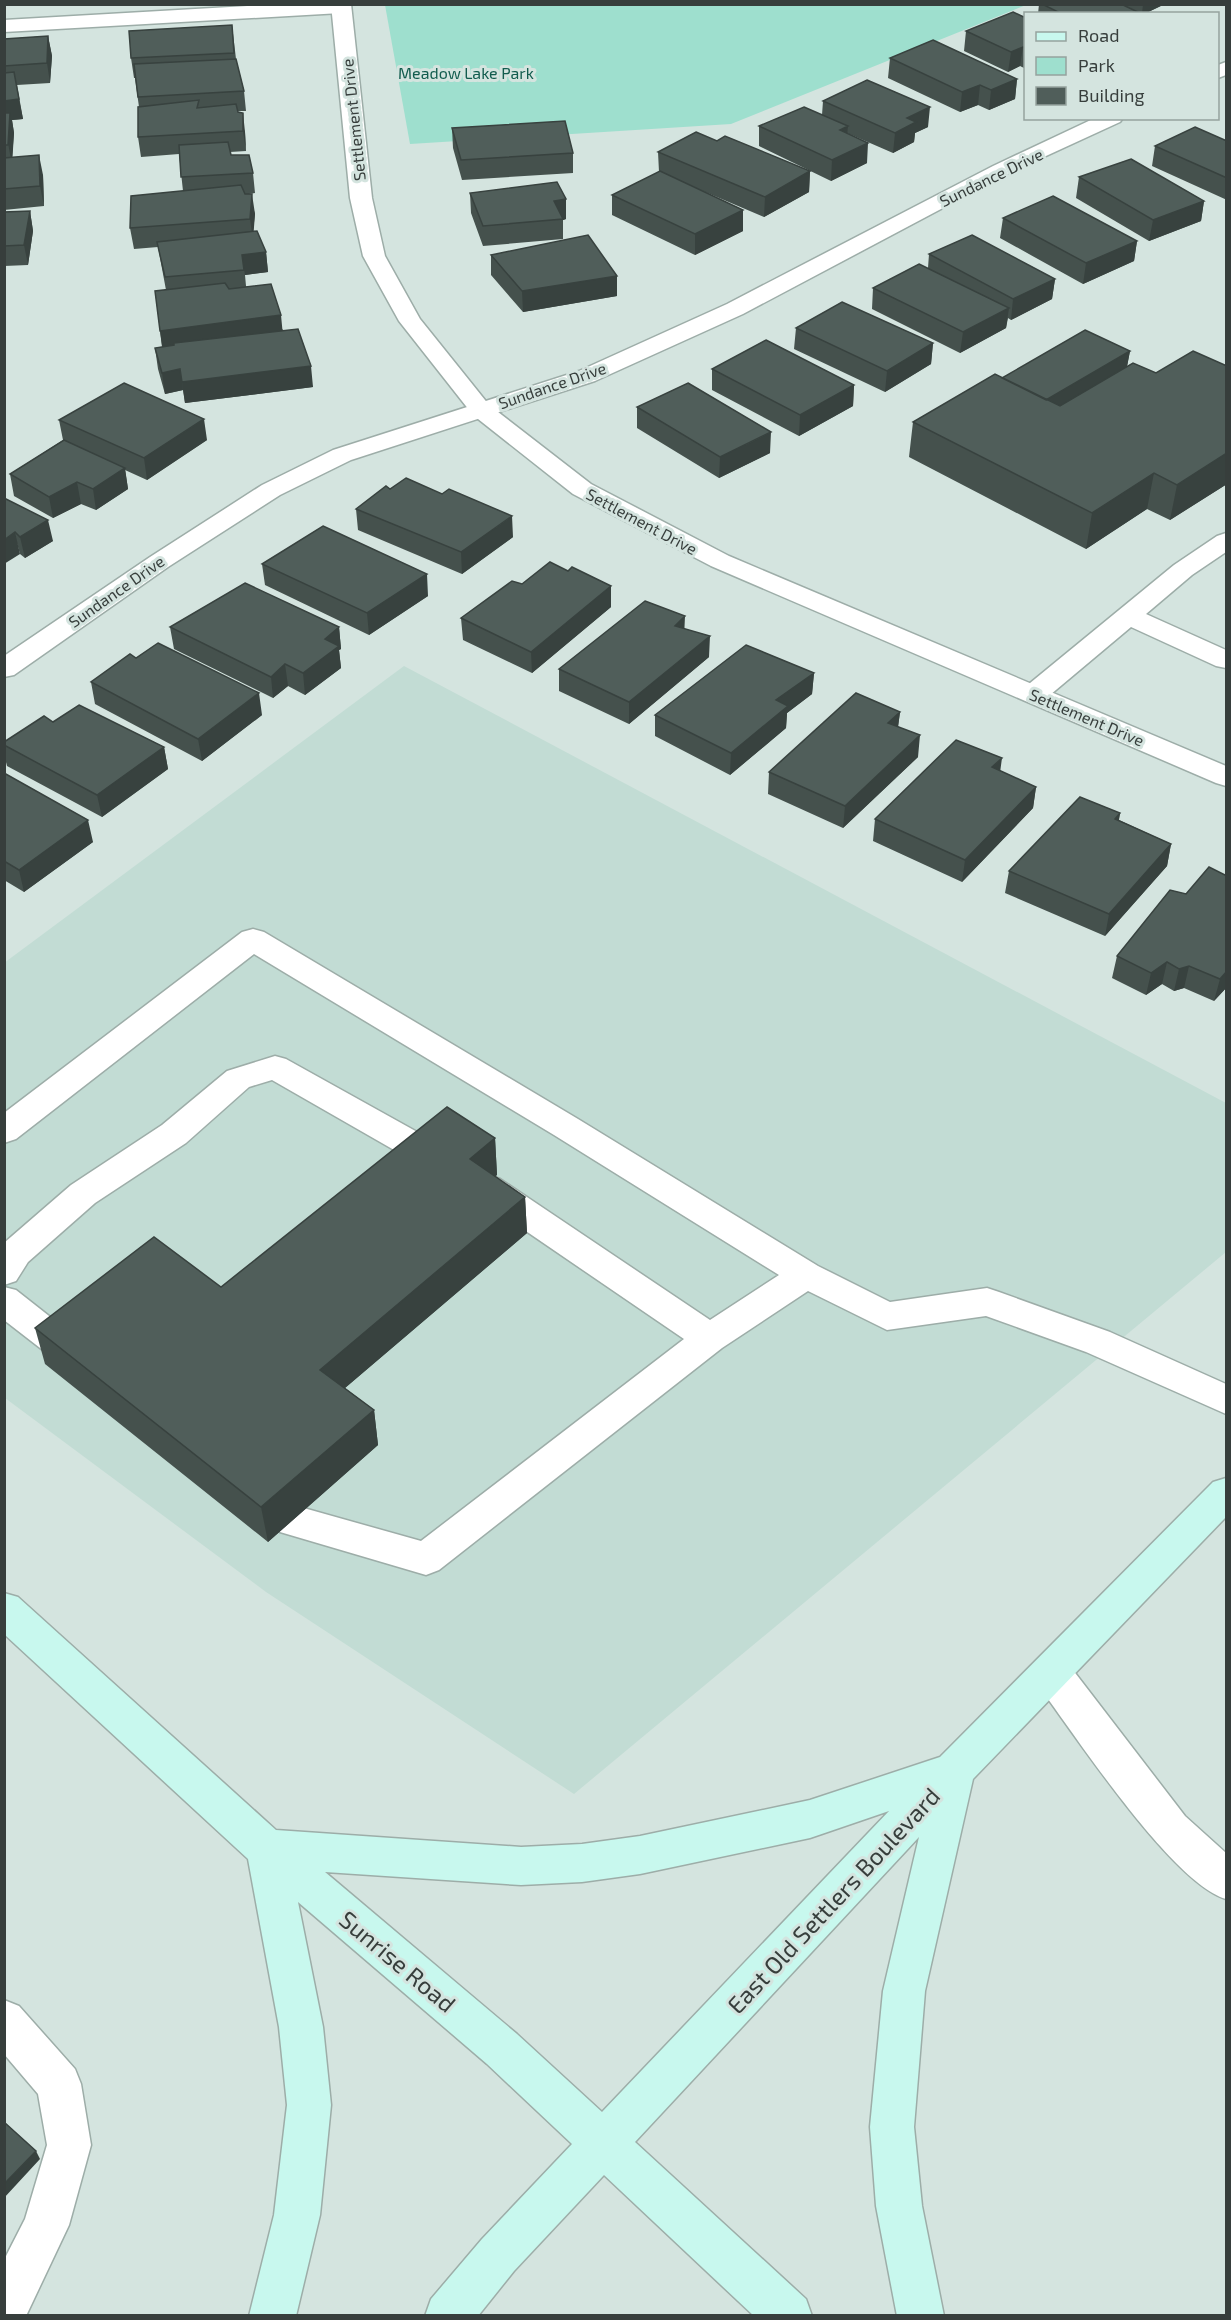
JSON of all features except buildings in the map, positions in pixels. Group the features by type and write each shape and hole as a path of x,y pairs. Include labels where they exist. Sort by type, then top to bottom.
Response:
{"main road":[{"name":"East Old Settlers Boulevard","path":"448,2316 498,2255 954,1771 1227,1493"},
{"name":"Sunrise Road","path":"4,1609 267,1849 502,2049 603,2144 704,2234 789,2316"},
{"path":"272,2316 297,2215 309,2105 301,2027 267,1849 521,1866 582,1863 640,1855 810,1819 954,1771"},
{"path":"921,2316 899,2206 892,2127 904,1991 954,1771"}],"street":[{"path":"4,26 341,5"},
{"name":"Settlement Drive","path":"341,5 361,198 374,256 410,321 481,410 582,489 709,555 1227,777"},
{"name":"Sundance Drive","path":"4,669 159,562 271,490 342,455 587,375 735,309 1000,170 1109,120"},
{"path":"1034,694 1183,570 1227,541"},
{"path":"1128,616 1227,660"},
{"path":"4,1131 253,939 556,1120 806,1275 887,1316 987,1302 1098,1342 1227,1400"},
{"path":"4,1272 16,1253 83,1194 174,1134 238,1079 275,1067 434,1157"},
{"path":"484,1185 711,1338"},
{"path":"293,1521 426,1559 711,1338 806,1275"},
{"path":"4,1300 65,1348"},
{"path":"1052,1673 1170,1829 1227,1880"},
{"path":"4,2021 59,2084 69,2145 46,2225 11,2297 4,2305"}],"shaded area":[{"path":"404,666 1226,1103 1226,1252 574,1794 266,1592 5,1398 4,963"}],"green space":[{"name":"Meadow Lake Park","path":"385,5 1026,5 731,124 410,144"}]}
